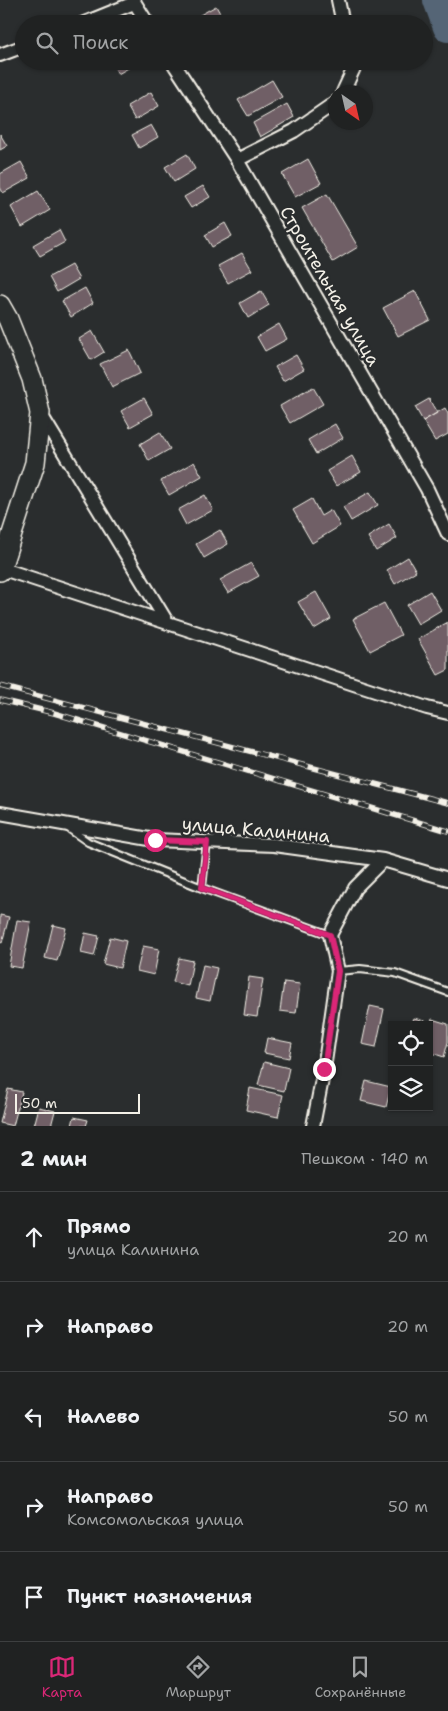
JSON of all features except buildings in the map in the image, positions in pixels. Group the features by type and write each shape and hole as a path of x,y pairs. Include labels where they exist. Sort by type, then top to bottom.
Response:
{"main road":[{"path":"0,304 32,379 40,412 35,462 0,569"}],"street":[{"path":"338,0 341,15"},
{"path":"103,15 133,2 142,15"},
{"path":"0,55 15,49"},
{"name":"Строительная улица","path":"178,70 237,160 427,489 448,534"},
{"path":"346,85 353,70"},
{"path":"237,160 294,131 328,108"},
{"path":"40,412 167,622"},
{"path":"0,569 426,708 448,713"},
{"name":"улица Калинина","path":"0,813 155,840 274,845 383,860 448,879"},
{"path":"312,1126 324,1069 338,971 330,935 355,888 383,860"}],"lane":[{"path":"60,823 88,842 202,888 330,935"},
{"path":"202,888 207,842"},
{"path":"338,971 360,969 395,973 448,992"}],"waterway":[{"path":"438,0 448,27"}],"railway":[{"path":"0,686 448,803"},
{"path":"0,700 54,713 448,831"}],"route":[{"path":"155,840 207,842 202,888 330,935 338,971 324,1069"}]}
